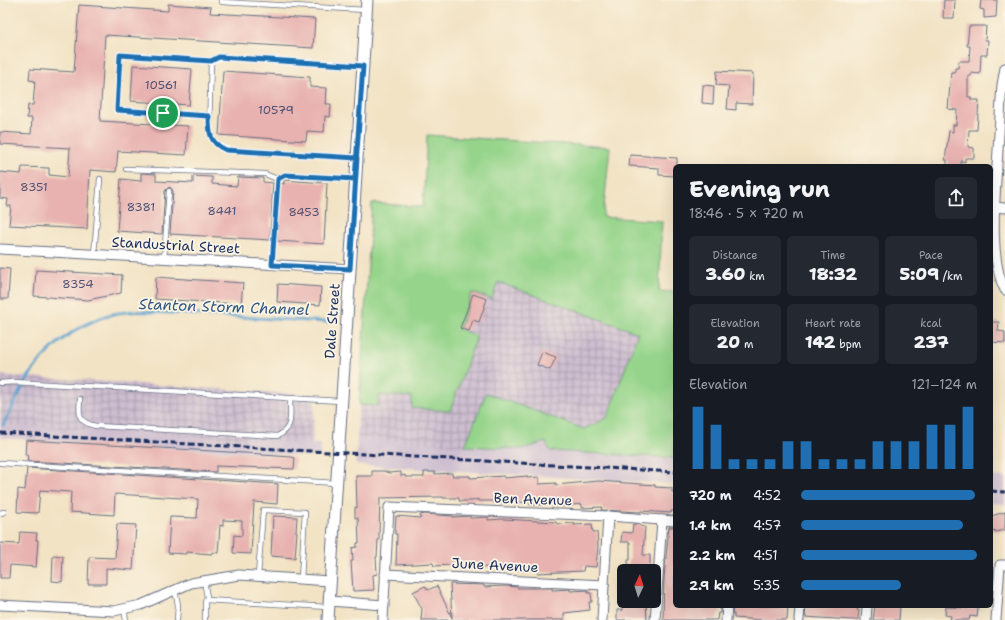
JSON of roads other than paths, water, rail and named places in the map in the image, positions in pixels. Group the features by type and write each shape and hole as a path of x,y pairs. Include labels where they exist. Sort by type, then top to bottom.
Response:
{"street":[{"name":"Dale Street","path":"328,620 366,5"},
{"path":"1005,68 1002,86 1003,116 994,207 996,254 1002,273 1005,290"},
{"path":"994,207 1005,208"},
{"name":"Standustrial Street","path":"0,249 350,269"},
{"name":"Ben Avenue","path":"386,574 389,507 608,516 673,521"},
{"path":"602,620 608,516"},
{"path":"655,620 662,520"},
{"path":"996,620 1002,565"},
{"path":"383,620 386,574"},
{"name":"June Avenue","path":"386,574 604,585"},
{"path":"0,605 114,611 141,605 191,583 239,575 330,581"},
{"path":"329,604 384,605"},
{"path":"726,620 727,608"},
{"path":"798,620 800,608"},
{"path":"866,620 867,608"}],"lane":[{"path":"221,0 222,2 366,5"},
{"path":"209,116 117,110 120,55 211,61 219,57 363,66"},
{"path":"211,61 209,130 213,140 218,146 226,150 357,158"},
{"path":"126,169 265,174 278,179"},
{"path":"278,179 285,175 355,179"},
{"path":"94,255 100,179"},
{"path":"272,265 278,179"},
{"path":"164,259 169,191"},
{"path":"0,382 342,402"},
{"path":"80,399 79,415 82,420 88,424 96,426 277,436 287,430 289,424 290,398"},
{"path":"0,463 336,483"},
{"path":"258,576 263,510 305,512 301,579"},
{"path":"204,581 207,597 205,620"},
{"path":"175,590 178,605 177,620"},
{"path":"206,600 329,604"},
{"path":"124,608 126,620"}],"waterway":[{"name":"Stanton Storm Channel","path":"3,425 25,382 48,352 75,330 112,314 123,312 141,312 328,322"}],"railway":[{"path":"0,433 673,472"},
{"path":"993,491 1005,492"}]}
